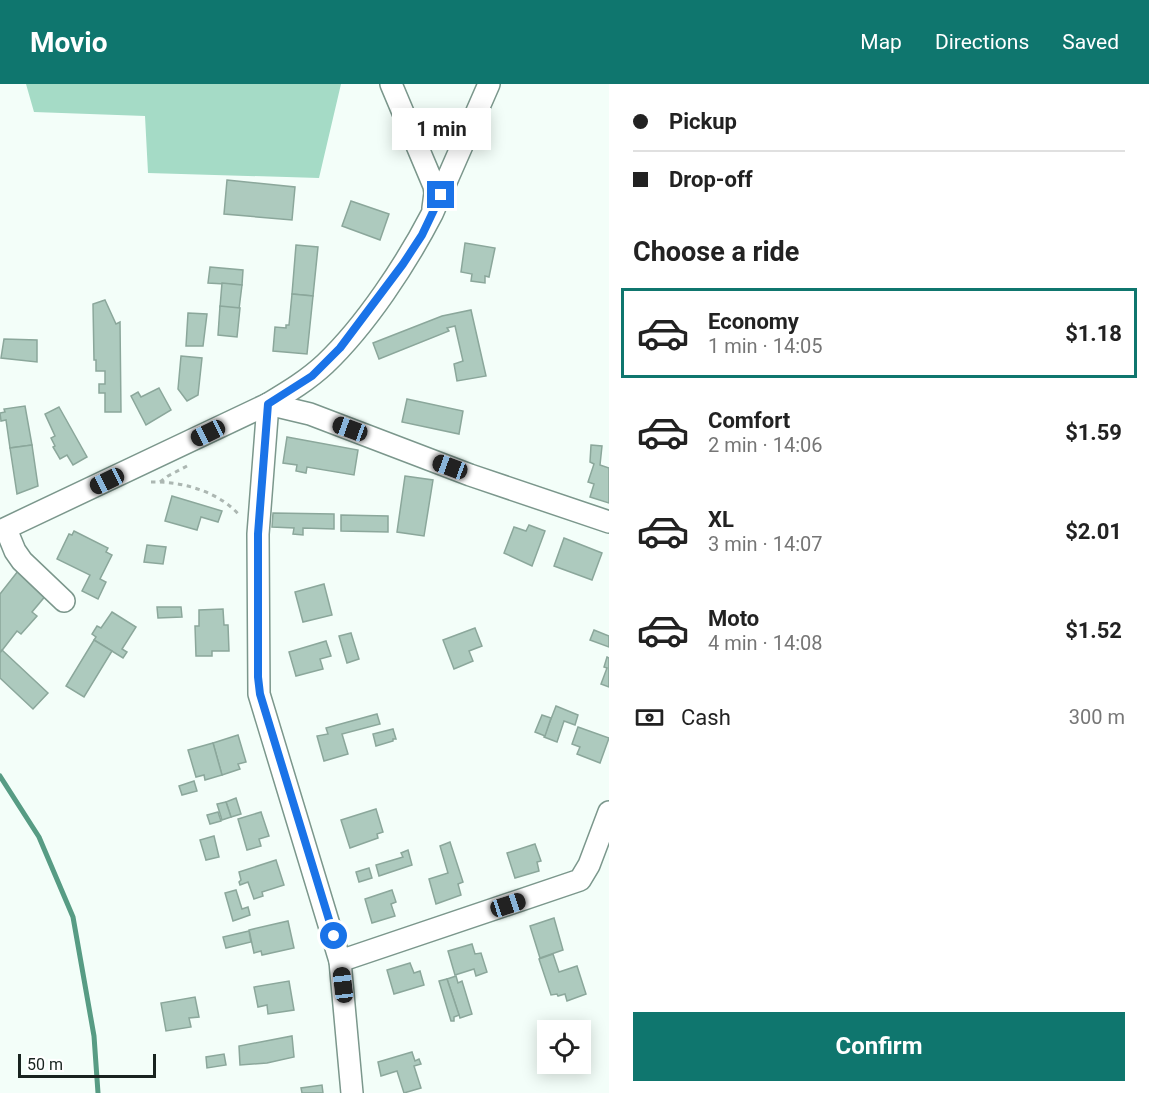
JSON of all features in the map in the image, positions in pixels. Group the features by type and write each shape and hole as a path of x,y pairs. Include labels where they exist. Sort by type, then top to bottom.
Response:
{"street":[{"path":"391,84 434,186 432,214"},
{"path":"64,601 22,561 2,536 268,404 312,376 340,348 403,264 432,214 489,84"},
{"path":"406,119 418,125 467,137"},
{"path":"268,404 310,414 470,475 609,522"},
{"path":"268,404 258,534 260,694 340,961 352,1093"},
{"path":"340,961 580,880 589,865 609,812"}],"path":[{"path":"145,483 172,483 206,493 230,506 246,525 248,533 258,534"}],"green space":[{"path":"26,84 341,84 319,178 148,173 145,116 34,112"}],"building":[{"path":"227,180 295,187 292,220 224,214"},
{"path":"351,201 389,214 380,240 342,226"},
{"path":"465,243 495,248 489,277 485,276 485,283 471,281 472,274 461,272"},
{"path":"296,245 318,247 313,296 292,294"},
{"path":"210,267 243,270 242,285 208,283"},
{"path":"222,283 242,285 239,309 220,307"},
{"path":"292,294 313,296 307,354 273,351 275,327 286,328 286,325 289,325"},
{"path":"105,300 116,324 120,322 121,412 105,412 105,393 99,393 99,384 105,384 105,371 96,371 96,360 94,360 93,304"},
{"path":"220,306 240,308 237,337 218,335"},
{"path":"471,310 486,376 457,381 454,364 463,361 455,326 447,328 449,331 379,359 373,343 442,316"},
{"path":"188,313 207,314 203,346 186,346"},
{"path":"4,339 37,340 37,362 1,358"},
{"path":"181,356 202,358 198,395 187,401 178,389"},
{"path":"159,388 171,410 146,425 131,396 138,392 141,397"},
{"path":"407,399 463,411 459,434 402,422"},
{"path":"25,406 32,445 10,448 6,420 1,421 0,413 5,412 4,409"},
{"path":"59,407 87,457 73,465 67,455 60,459 53,447 55,446 51,438 55,436 45,414"},
{"path":"287,437 358,450 354,475 307,467 306,473 296,471 297,465 283,463"},
{"path":"32,445 38,486 17,494 10,448"},
{"path":"591,445 602,446 600,465 609,468 609,503 590,497 594,484 588,482 594,464 590,462"},
{"path":"405,476 433,480 424,536 397,532"},
{"path":"172,496 222,511 218,522 201,517 197,530 165,521"},
{"path":"273,513 334,514 334,529 303,528 303,535 293,534 294,528 272,527"},
{"path":"341,515 388,516 388,532 341,531"},
{"path":"529,525 545,531 532,566 504,553 514,527 526,531"},
{"path":"74,531 108,548 106,552 112,555 100,579 106,582 98,599 82,591 90,575 57,559 69,534 72,535"},
{"path":"564,538 602,553 592,580 554,566"},
{"path":"147,545 166,547 163,564 144,562"},
{"path":"18,571 47,594 32,612 37,616 21,634 17,631 0,653 0,594"},
{"path":"324,584 332,615 303,622 295,592"},
{"path":"157,607 181,607 182,617 158,618"},
{"path":"223,609 224,625 228,625 229,651 212,651 212,656 196,656 195,626 199,626 199,610"},
{"path":"112,612 136,627 122,649 127,652 123,658 94,640 96,637 92,634 97,626 101,628"},
{"path":"475,628 482,646 469,651 473,661 454,669 443,640"},
{"path":"594,630 609,636 609,647 590,640"},
{"path":"351,633 359,659 347,663 339,636"},
{"path":"94,640 112,651 84,697 66,686"},
{"path":"326,641 331,656 320,659 323,669 296,676 289,652"},
{"path":"2,650 48,693 33,709 0,678"},
{"path":"607,657 609,658 609,687 601,684 607,668 604,667"},
{"path":"556,706 578,715 575,725 564,721 557,742 544,737"},
{"path":"377,714 380,724 342,734 348,754 324,761 317,736 328,734 326,728"},
{"path":"542,715 551,718 545,736 535,732"},
{"path":"578,727 609,738 600,763 577,754 580,747 572,744"},
{"path":"393,729 396,739 376,746 373,734"},
{"path":"238,735 246,762 238,764 240,769 222,775 213,743"},
{"path":"213,743 222,775 205,780 204,775 196,777 188,750"},
{"path":"194,781 197,791 182,795 179,786"},
{"path":"236,798 241,814 231,817 226,802"},
{"path":"226,802 231,817 222,820 217,804"},
{"path":"376,809 383,832 377,834 378,838 350,848 341,820"},
{"path":"218,812 221,821 210,824 207,815"},
{"path":"261,812 269,836 259,839 261,846 247,850 238,819"},
{"path":"214,836 219,857 206,860 200,840"},
{"path":"450,842 463,882 458,884 461,895 436,904 429,879 448,873 440,846"},
{"path":"535,844 541,861 537,862 539,871 515,878 507,853"},
{"path":"408,850 412,865 379,876 376,865 403,857 401,853"},
{"path":"276,860 284,885 262,892 263,896 254,899 248,882 240,885 239,872"},
{"path":"369,868 372,878 359,882 356,872"},
{"path":"236,890 242,909 248,907 250,915 233,921 225,893"},
{"path":"392,890 396,902 391,904 395,916 372,923 365,899"},
{"path":"554,918 563,950 540,958 530,926"},
{"path":"288,921 294,948 262,955 261,951 254,953 249,930"},
{"path":"249,931 251,942 226,948 223,937"},
{"path":"472,944 475,954 481,953 487,972 476,976 474,969 455,975 448,951"},
{"path":"553,954 559,972 577,966 586,994 567,1001 565,994 551,995 539,959"},
{"path":"410,963 414,973 420,971 424,985 394,994 387,970"},
{"path":"456,976 458,983 462,981 472,1014 460,1018 447,979"},
{"path":"447,979 459,1015 454,1017 454,1021 451,1021 439,981"},
{"path":"289,981 294,1010 268,1014 267,1005 258,1007 254,987"},
{"path":"195,997 199,1017 189,1018 191,1027 166,1031 161,1003"},
{"path":"292,1036 294,1057 267,1063 240,1065 239,1046"},
{"path":"412,1052 415,1061 419,1059 421,1064 414,1066 421,1088 404,1093 397,1071 381,1076 378,1062"},
{"path":"224,1054 226,1065 207,1068 206,1057"},
{"path":"322,1085 323,1093 302,1093 301,1088"}],"waterway":[{"path":"0,776 39,837 73,917 94,1036 98,1093"}],"route":[{"path":"334,936 260,694 258,534 268,404 312,376 340,348 403,264 422,235 441,195"}]}
